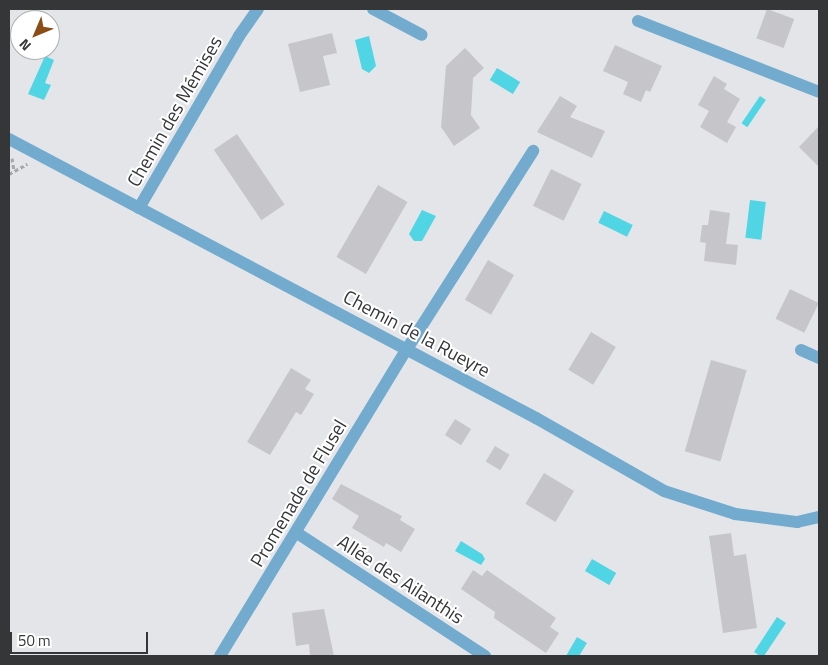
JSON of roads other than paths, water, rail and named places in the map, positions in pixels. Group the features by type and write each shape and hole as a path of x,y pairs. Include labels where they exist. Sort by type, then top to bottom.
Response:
{"street":[{"name":"Chemin des Mémises","path":"139,208 239,36 258,9"},
{"path":"373,9 422,35"},
{"path":"638,21 819,92"},
{"name":"Chemin de la Rueyre","path":"9,139 536,418 664,491 735,514 797,522 819,517"},
{"name":"Promenade de Flusel","path":"220,656 297,533 407,349 533,151"},
{"path":"801,350 819,358"},
{"name":"Allée des Ailanthis","path":"297,533 485,656"}],"water":[{"path":"369,36 376,66 369,73 362,69 355,40"},
{"path":"43,60 54,60 45,83 51,85 44,100 28,94"},
{"path":"497,68 520,82 513,94 490,80"},
{"path":"760,96 766,100 747,127 742,123"},
{"path":"750,200 766,202 761,240 745,238"},
{"path":"422,210 436,216 422,241 414,241 409,234"},
{"path":"604,211 633,225 627,237 598,223"},
{"path":"461,541 482,554 485,559 481,565 455,551"},
{"path":"592,559 616,573 609,585 585,571"},
{"path":"777,617 786,623 764,656 760,656 754,652"},
{"path":"577,637 587,643 579,656 566,656"}]}
